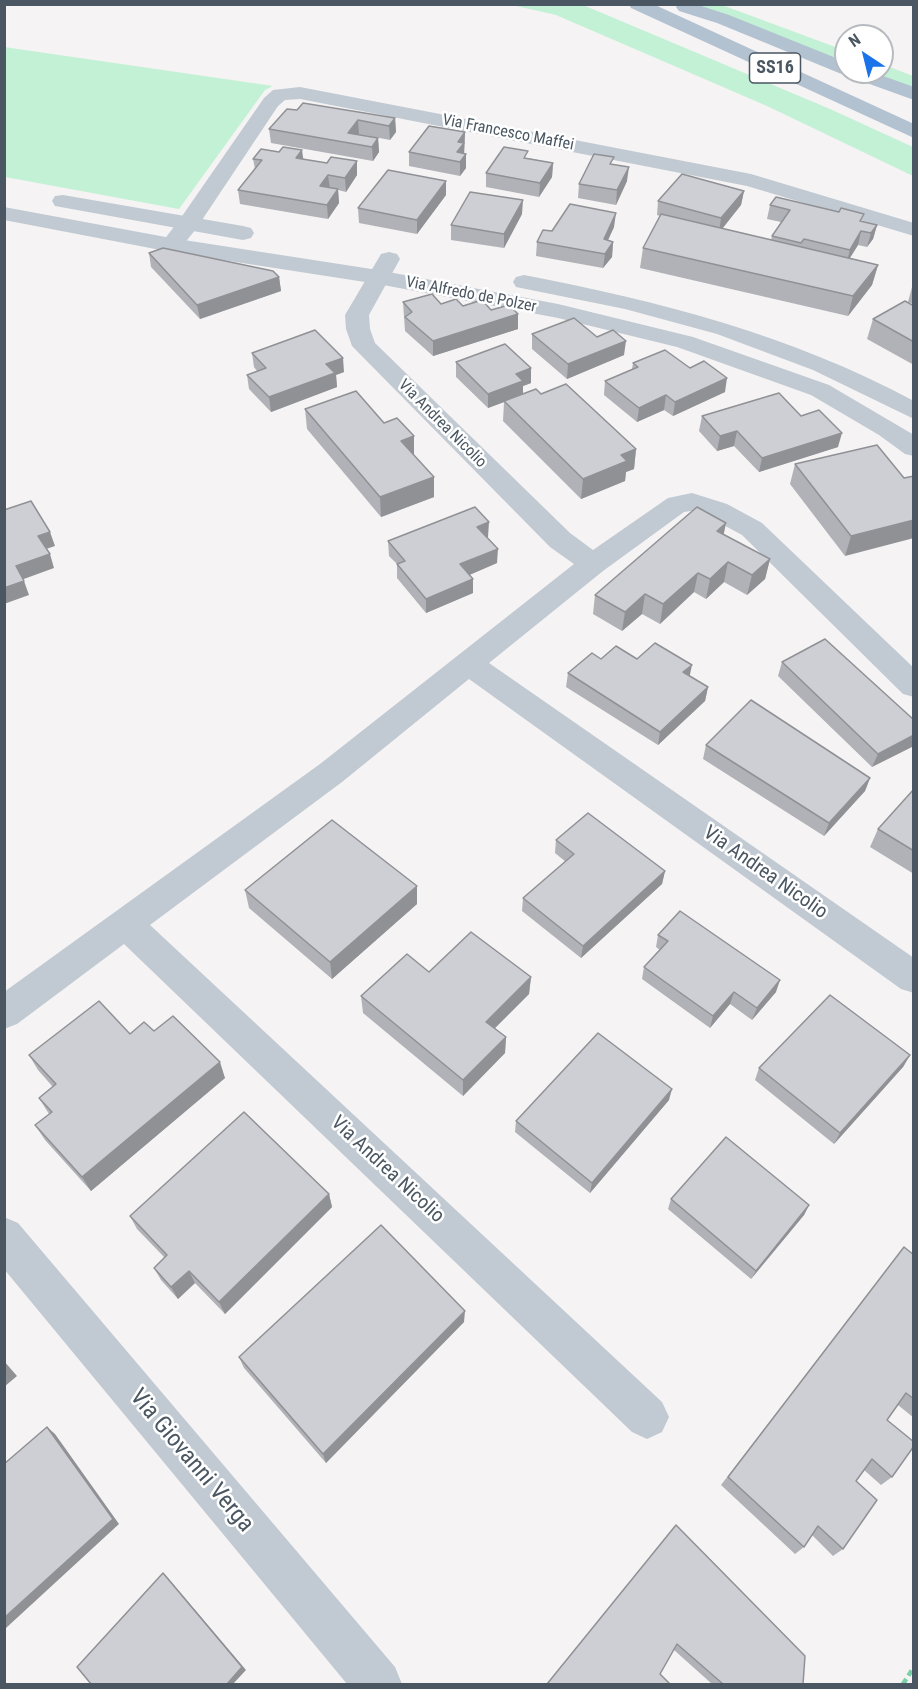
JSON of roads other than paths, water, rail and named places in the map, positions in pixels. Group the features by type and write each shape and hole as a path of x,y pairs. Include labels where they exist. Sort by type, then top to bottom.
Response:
{"main road":[{"name":"SS16","path":"637,4 914,132"},
{"name":"SS16","path":"651,4 914,107"},
{"path":"676,4 723,19 834,64"},
{"path":"887,84 914,94"}],"street":[{"name":"Via Francesco Maffei","path":"171,245 188,224 271,102 280,94 300,93 751,180 914,230"},
{"path":"39,197 259,236"},
{"name":"Via Alfredo de Polzer","path":"4,213 171,245 498,278 607,297 775,345 874,388 914,411"},
{"name":"Via Alfredo de Polzer","path":"294,242 383,268 685,342 820,390 888,429 914,448"},
{"name":"Via Andrea Nicolio","path":"383,268 357,315 357,329 364,346 560,540 593,564"},
{"path":"4,1013 331,773 593,564 678,504 692,502 717,510 752,530 914,686"},
{"name":"Via Andrea Nicolio","path":"470,663 914,978"},
{"name":"Via Andrea Nicolio","path":"126,924 647,1417"},
{"name":"Via Giovanni Verga","path":"4,1237 378,1684"}]}
